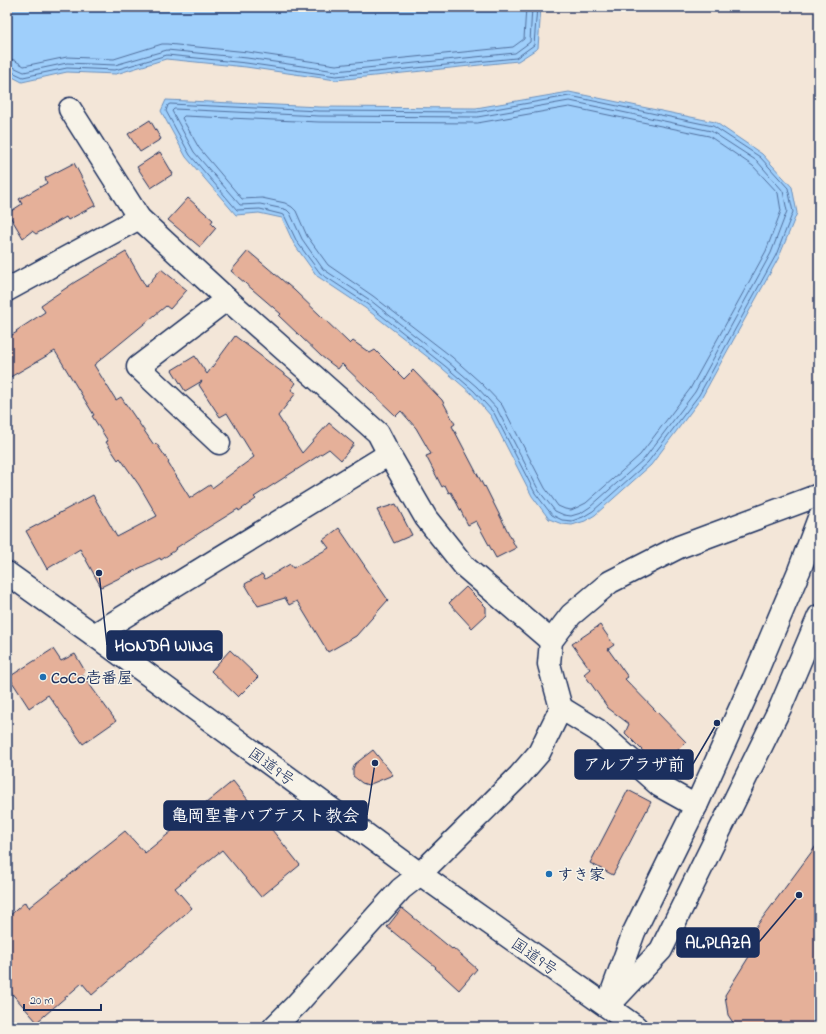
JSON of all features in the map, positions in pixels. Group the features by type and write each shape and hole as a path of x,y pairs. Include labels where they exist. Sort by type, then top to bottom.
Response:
{"main road":[{"path":"70,109 139,218 227,299 378,433 388,454 426,518 465,567 551,641"},
{"path":"7,290 139,218"},
{"path":"219,442 138,367 227,299"},
{"path":"94,635 388,454"},
{"path":"274,1027 296,1005 401,889 420,874 519,776 539,753 561,708 549,664 551,641 571,615 610,582 679,547 819,495"},
{"path":"607,1006 634,932 696,806 753,680 799,571 819,518"},
{"name":"国道9号","path":"7,573 420,874 636,1027"},
{"path":"607,1006 661,950 781,706 819,616"},
{"path":"561,708 597,730 660,786 696,806"}],"water":[{"path":"7,7 541,7 538,48 518,61 336,80 246,67 166,59 116,74 67,72 22,82 7,74"},
{"path":"569,92 715,122 762,154 792,187 797,213 779,257 702,397 651,465 595,515 585,521 572,525 562,524 549,519 532,496 491,416 471,393 443,369 365,308 317,276 294,244 282,218 259,213 236,215 186,157 161,111 166,100 320,107 476,108"}],"building":[{"path":"150,120 161,139 140,152 128,134"},
{"path":"160,152 173,174 151,188 137,167"},
{"path":"74,163 96,205 68,220 66,217 36,234 32,231 23,238 8,213 22,204 19,199 47,183 45,178"},
{"path":"188,198 213,220 211,223 216,228 200,247 168,220"},
{"path":"248,251 294,290 350,344 353,341 370,353 375,350 404,379 413,370 442,400 455,424 452,426 484,487 485,486 516,548 496,558 476,521 468,525 451,492 449,493 445,485 442,487 426,456 431,454 416,428 401,411 396,416 342,364 338,369 321,356 279,316 281,314 231,271"},
{"path":"126,252 146,287 161,269 187,290 170,309 166,306 94,365 116,400 121,397 154,445 156,443 190,498 210,485 212,488 254,457 227,413 220,417 199,385 202,381 185,391 172,370 195,356 207,374 235,336 296,383 291,390 296,393 278,416 302,453 329,423 354,444 341,460 329,449 254,497 256,499 239,511 238,509 209,527 176,548 177,549 161,560 160,558 101,587 80,549 47,569 26,531 93,495 117,537 157,516 139,485 120,458 118,460 106,442 108,441 92,416 94,415 55,351 7,379 7,338 45,312 41,305 75,282"},
{"path":"396,504 412,535 394,543 377,510"},
{"path":"339,528 388,600 356,636 328,652 297,601 289,605 285,598 258,606 245,584 262,574 265,579 290,564 293,568 329,548 323,540"},
{"path":"466,587 486,607 486,615 472,628 449,603"},
{"path":"600,625 614,645 608,649 628,677 625,679 686,742 665,763 658,767 646,757 647,755 625,733 629,724 608,708 584,674 590,669 572,644"},
{"path":"53,649 61,661 75,654 85,671 82,674 116,721 83,744 48,695 29,708 9,677"},
{"path":"230,650 258,677 238,697 211,671"},
{"path":"373,750 393,775 368,785 362,783 353,776 353,769 355,764"},
{"path":"233,781 300,865 261,897 222,850 175,888 192,908 92,995 82,983 37,1022 7,988 7,918 25,902 28,908 125,831 145,853"},
{"path":"628,790 651,802 613,875 590,863"},
{"path":"819,842 819,1027 736,1027 728,1015 725,995 750,955 741,947"},
{"path":"402,908 477,969 459,990 435,968 436,967 387,927"}],"place":[{"name":"HONDA WING","path":"99,573"},
{"name":"CoCo壱番屋","path":"43,677"},
{"name":"アルプラザ前","path":"717,723"},
{"name":"亀岡聖書パブテスト教会","path":"375,763"},
{"name":"すき家","path":"549,874"},
{"name":"AL.PLAZA","path":"799,895"}]}
